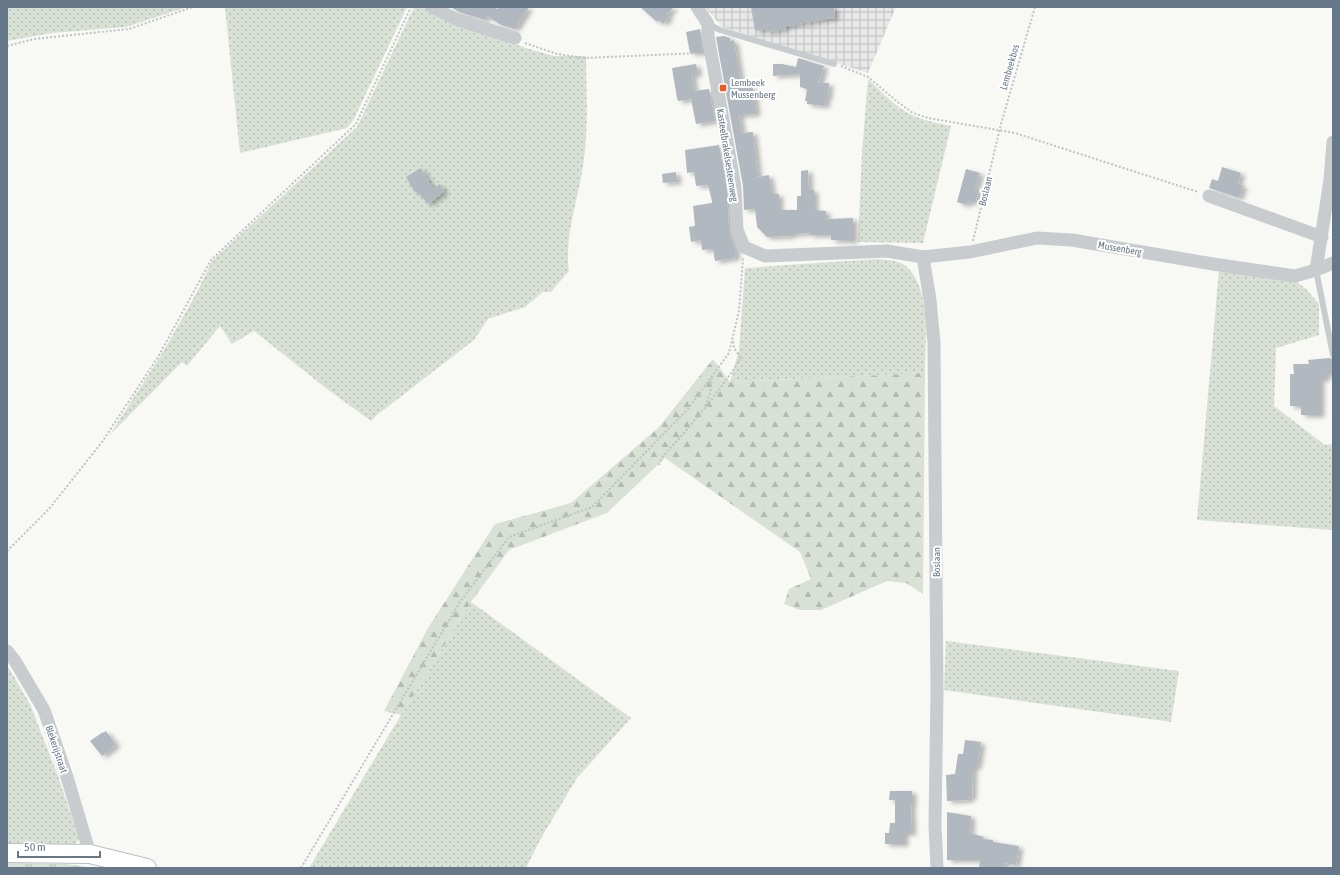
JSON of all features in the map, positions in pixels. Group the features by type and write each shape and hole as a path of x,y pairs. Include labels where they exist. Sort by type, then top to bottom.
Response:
{"street":[{"path":"432,7 456,19 515,38"},
{"name":"Kasteelbrakelsesteenweg","path":"697,7 708,24 708,36 735,187 737,230 744,247"},
{"path":"1316,270 1330,180 1333,142"},
{"path":"1208,196 1322,237"},
{"name":"Mussenberg","path":"923,257 970,252 1037,238 1072,240 1213,264 1295,276 1333,263"},
{"path":"744,247 765,256 887,251 923,257"},
{"name":"Boslaan","path":"923,257 930,300 934,343 937,684 935,825 937,868"},
{"name":"Blekerijstraat","path":"7,651 15,661 44,710 67,777 90,854"},
{"path":"7,853 90,854 147,868"}],"lane":[{"path":"708,24 720,30 834,64"},
{"path":"1316,270 1333,355"}],"path":[{"path":"7,46 34,39 129,29 193,7"},
{"path":"7,551 49,509 110,430 158,357 211,260 356,124 411,7"},
{"name":"Lembeekbos","path":"1000,131 1035,7"},
{"path":"515,38 533,47 557,54 584,58 711,53"},
{"path":"834,64 868,76 913,113 928,118 1015,133 1208,196"},
{"name":"Boslaan","path":"970,252 1000,131"},
{"path":"301,868 460,602 509,537 592,507 688,409 729,353 739,311 744,247"},
{"path":"659,465 661,459 729,378 741,358 734,348 733,336"},
{"path":"704,409 710,394 712,376"}],"shaded area":[{"path":"705,7 896,7 868,73 722,27"}],"green space":[{"path":"7,7 187,7 126,27 52,33 7,41"},
{"path":"225,7 407,7 353,121 347,128 240,153"},
{"path":"416,7 424,7 434,15 449,21 529,49 554,56 586,56 587,111 585,152 568,245 569,271 551,292 543,292 525,307 488,319 474,340 371,421 327,389 254,331 232,344 220,326 187,366 182,362 109,436 163,352 196,294 212,261 357,127 413,9"},
{"path":"868,79 888,98 906,112 921,119 951,126 923,243 858,242 862,152"},
{"path":"877,259 892,261 906,266 914,276 920,288 926,332 925,373 730,382 739,350 745,268"},
{"path":"1219,270 1297,282 1307,290 1319,304 1319,335 1276,348 1274,406 1325,445 1333,444 1333,530 1197,520"},
{"path":"713,359 730,382 925,373 923,594 906,583 887,581 821,610 800,610 784,604 789,589 811,579 800,552 665,458 607,513 509,550 471,602 401,715 384,711 428,628 495,524 571,503 659,427"},
{"path":"471,602 631,718 577,778 540,840 526,868 309,868 401,715"},
{"path":"946,641 1179,671 1171,722 944,690"},
{"path":"7,668 9,668 30,704 58,776 79,839 75,845 7,847"},
{"path":"7,863 67,864 93,868 7,868"}],"building":[{"path":"450,7 493,7 498,9 499,7 529,7 515,29 501,25 487,16 485,20 459,12"},
{"path":"640,7 674,7 667,15 669,17 663,24 659,20 657,22"},
{"path":"751,7 834,7 835,18 785,26 786,29 767,32 767,29 755,31"},
{"path":"700,29 703,53 690,53 686,32"},
{"path":"724,36 730,38 730,41 734,40 741,85 744,85 744,88 753,87 756,114 739,115 742,133 753,132 758,177 769,175 772,194 779,194 779,210 797,210 797,196 801,196 801,171 808,170 809,190 814,190 814,210 826,211 826,219 853,218 853,241 831,240 831,235 810,235 810,233 791,234 791,236 767,237 757,227 755,209 744,210 743,186 716,37"},
{"path":"798,58 824,66 819,83 829,83 828,97 826,97 825,106 807,104 807,101 805,101 807,89 800,87 800,74 773,76 773,64 796,67"},
{"path":"696,64 698,74 692,75 694,91 709,89 715,121 696,124 691,99 678,101 677,98 672,68"},
{"path":"719,145 727,188 729,231 736,253 735,258 715,261 713,249 702,250 701,240 691,242 689,227 695,226 693,206 712,203 712,201 708,185 696,186 694,172 687,173 685,150"},
{"path":"1222,167 1241,173 1238,183 1243,186 1239,198 1209,188 1212,179 1218,181"},
{"path":"421,168 433,189 440,184 444,192 428,204 418,192 416,193 406,177"},
{"path":"966,169 980,173 975,190 979,190 975,203 968,201 967,205 957,202"},
{"path":"676,172 677,182 663,183 662,174"},
{"path":"1332,359 1333,374 1325,375 1325,379 1320,379 1320,415 1301,415 1301,406 1290,406 1290,374 1294,374 1293,364 1309,364 1308,360"},
{"path":"106,731 116,745 102,756 90,741"},
{"path":"965,740 981,742 977,767 973,767 972,798 969,797 969,800 947,801 946,775 955,774 958,754 963,754"},
{"path":"890,791 912,791 912,833 904,833 904,844 885,844 885,833 889,833 890,823 895,823 895,800 889,800"},
{"path":"947,812 971,816 970,833 984,837 983,839 993,840 993,842 1019,846 1016,865 1004,863 1003,868 979,868 980,860 947,860"}],"place":[{"name":"Lembeek Mussenberg","path":"723,88"}]}
